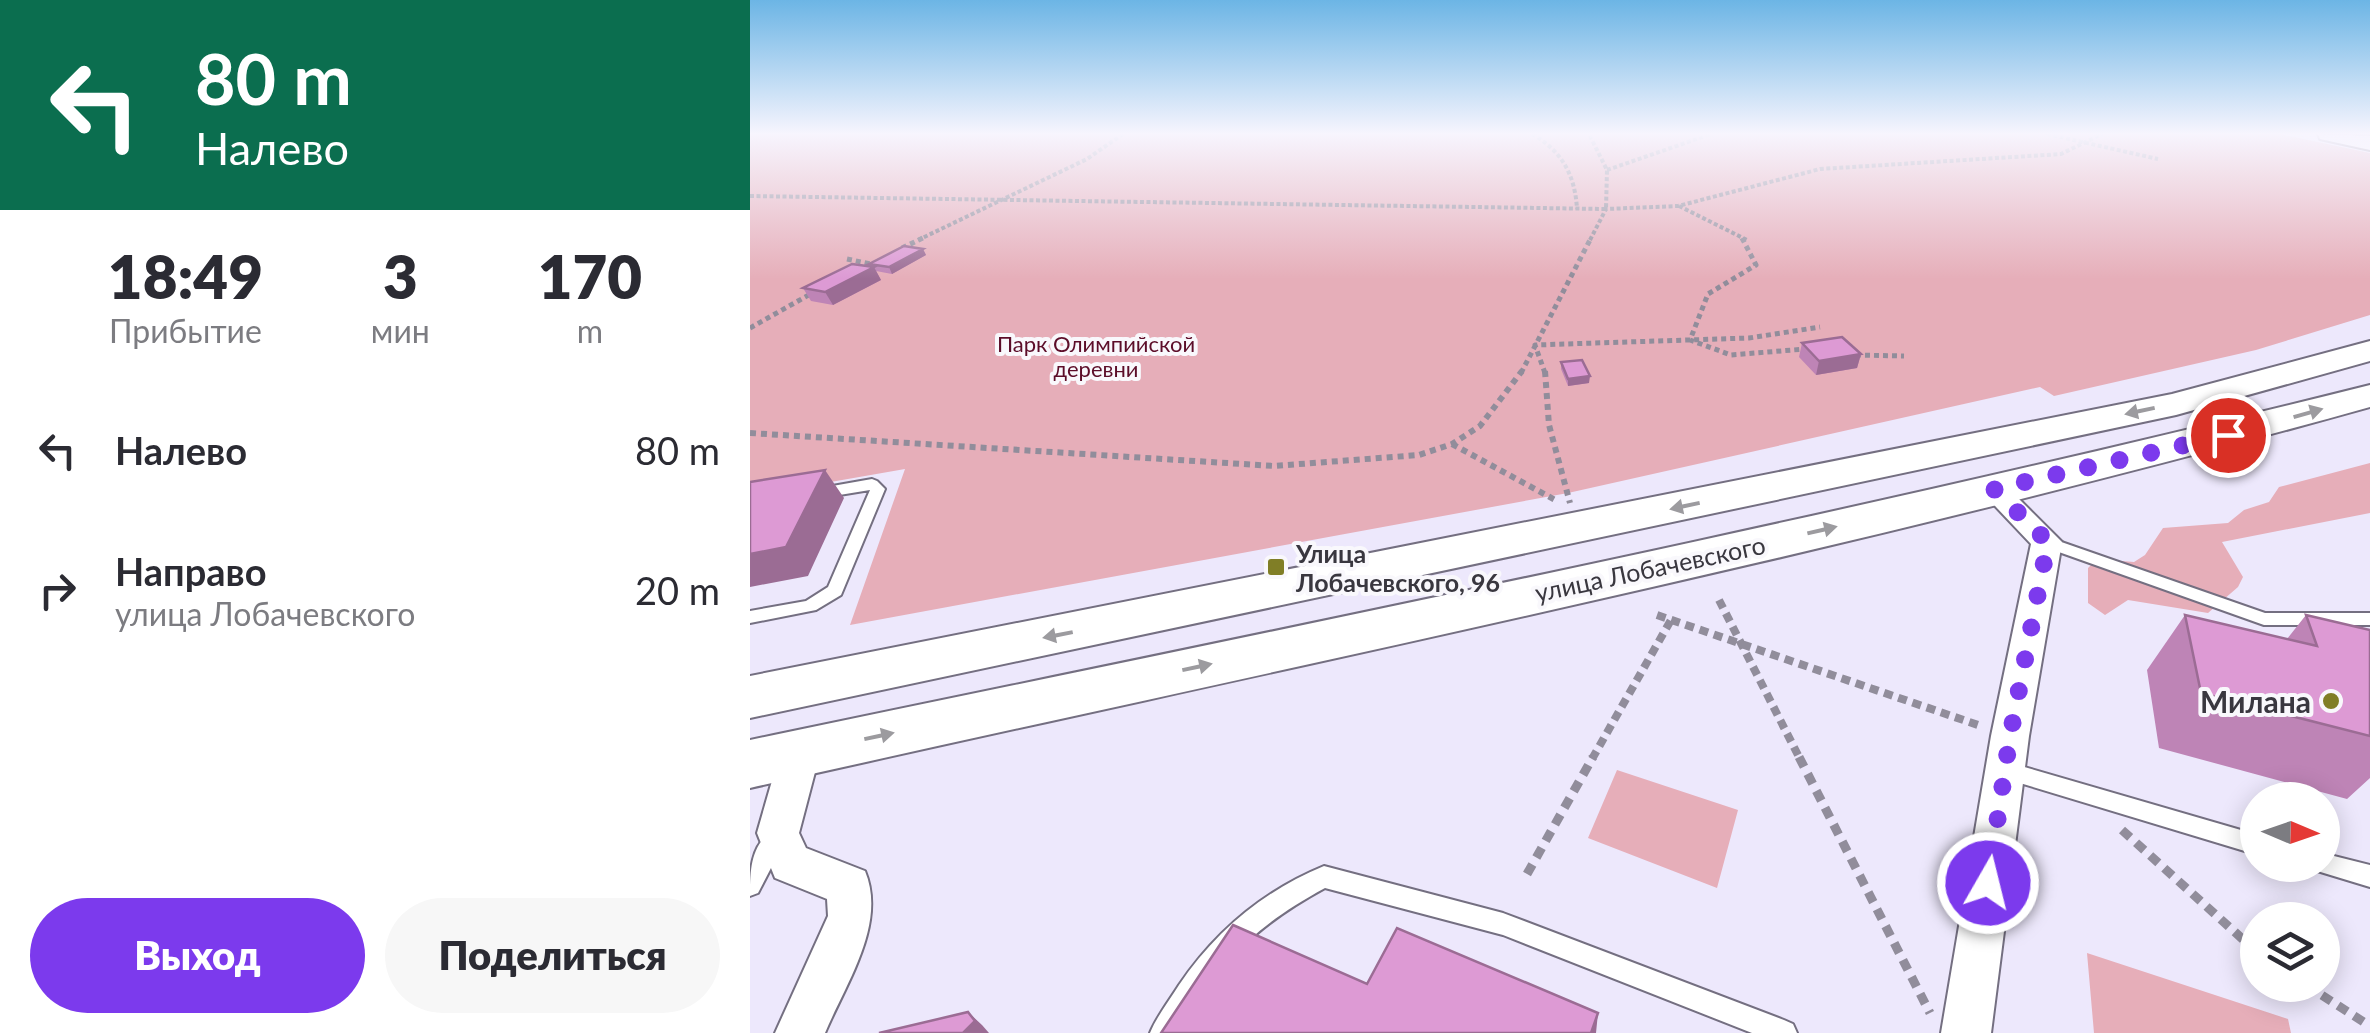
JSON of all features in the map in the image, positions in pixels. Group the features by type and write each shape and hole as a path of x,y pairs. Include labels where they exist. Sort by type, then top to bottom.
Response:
{"main road":[{"path":"750,697 2176,404 2370,351"},
{"name":"улица Лобачевского","path":"750,764 1767,543 2228,435 2370,396"}],"street":[{"path":"1966,1033 2008,753 2048,542 1994,489"},
{"path":"800,753 778,833 790,863 849,886 851,917 800,1033"}],"lane":[{"path":"750,617 810,606 835,591 878,489 872,484 802,496"},
{"path":"2048,542 2264,619 2370,619"},
{"path":"2008,753 2090,798 2240,840"},
{"path":"750,885 778,833"},
{"path":"2340,868 2370,876"},
{"path":"1163,1033 1206,962 1265,906 1324,877 1502,924 1784,1033"}],"path":[{"path":"888,255 1037,182"},
{"path":"1577,182 1577,209"},
{"path":"750,433 1274,466 1419,455 1452,444 1480,426 1515,385 1606,210 1607,182"},
{"path":"750,196 993,203 1606,210 1678,206 1769,182"},
{"path":"1678,206 1747,240 1756,265 1708,294 1690,340"},
{"path":"846,259 871,264 856,271"},
{"path":"750,328 827,286"},
{"path":"1534,345 1749,338 1820,327"},
{"path":"1690,340 1713,355 1768,356 1813,348"},
{"path":"1452,444 1571,509 1548,425 1545,372 1534,345"},
{"path":"1844,350 1859,356 1904,356"},
{"path":"1719,600 1940,1033"},
{"path":"1657,616 1741,644 2008,753"},
{"path":"1527,874 1671,620"},
{"path":"2090,798 2158,866 2240,937"},
{"path":"2333,1002 2370,1026"}],"green space":[{"name":"Парк Олимпийской деревни","path":"750,182 2370,182 2370,315 2256,350 2054,396 2040,387 1568,493 850,625 905,469 750,496"},
{"path":"2370,463 2370,513 2222,542 2243,577 2238,587 2208,613 2128,600 2105,615 2088,603 2088,568 2097,559 2134,562 2145,555 2163,528 2228,523 2244,510 2269,502 2279,487"},
{"path":"1617,770 1738,810 1717,888 1588,838"},
{"path":"2087,953 2288,1019 2291,1033 2094,1033"}],"building":[{"path":"904,246 923,249 889,267 869,264"},
{"path":"852,264 874,267 825,292 803,288"},
{"path":"1842,337 1861,354 1819,361 1802,343"},
{"path":"1582,360 1590,376 1568,379 1561,362"},
{"path":"825,470 786,547 750,554 750,482"},
{"path":"2185,615 2317,646 2306,615 2370,630 2370,736 2201,693"},
{"path":"1233,925 1367,984 1397,928 1598,1013 1591,1033 1161,1033"},
{"path":"968,1012 975,1021 963,1033 879,1033"}],"place":[{"name":"Улица Лобачевского, 96","path":"1276,567"},
{"name":"Милана","path":"2331,701"}],"route":[{"path":"1988,883 2010,736 2048,542 1994,489 2228,435"}]}
